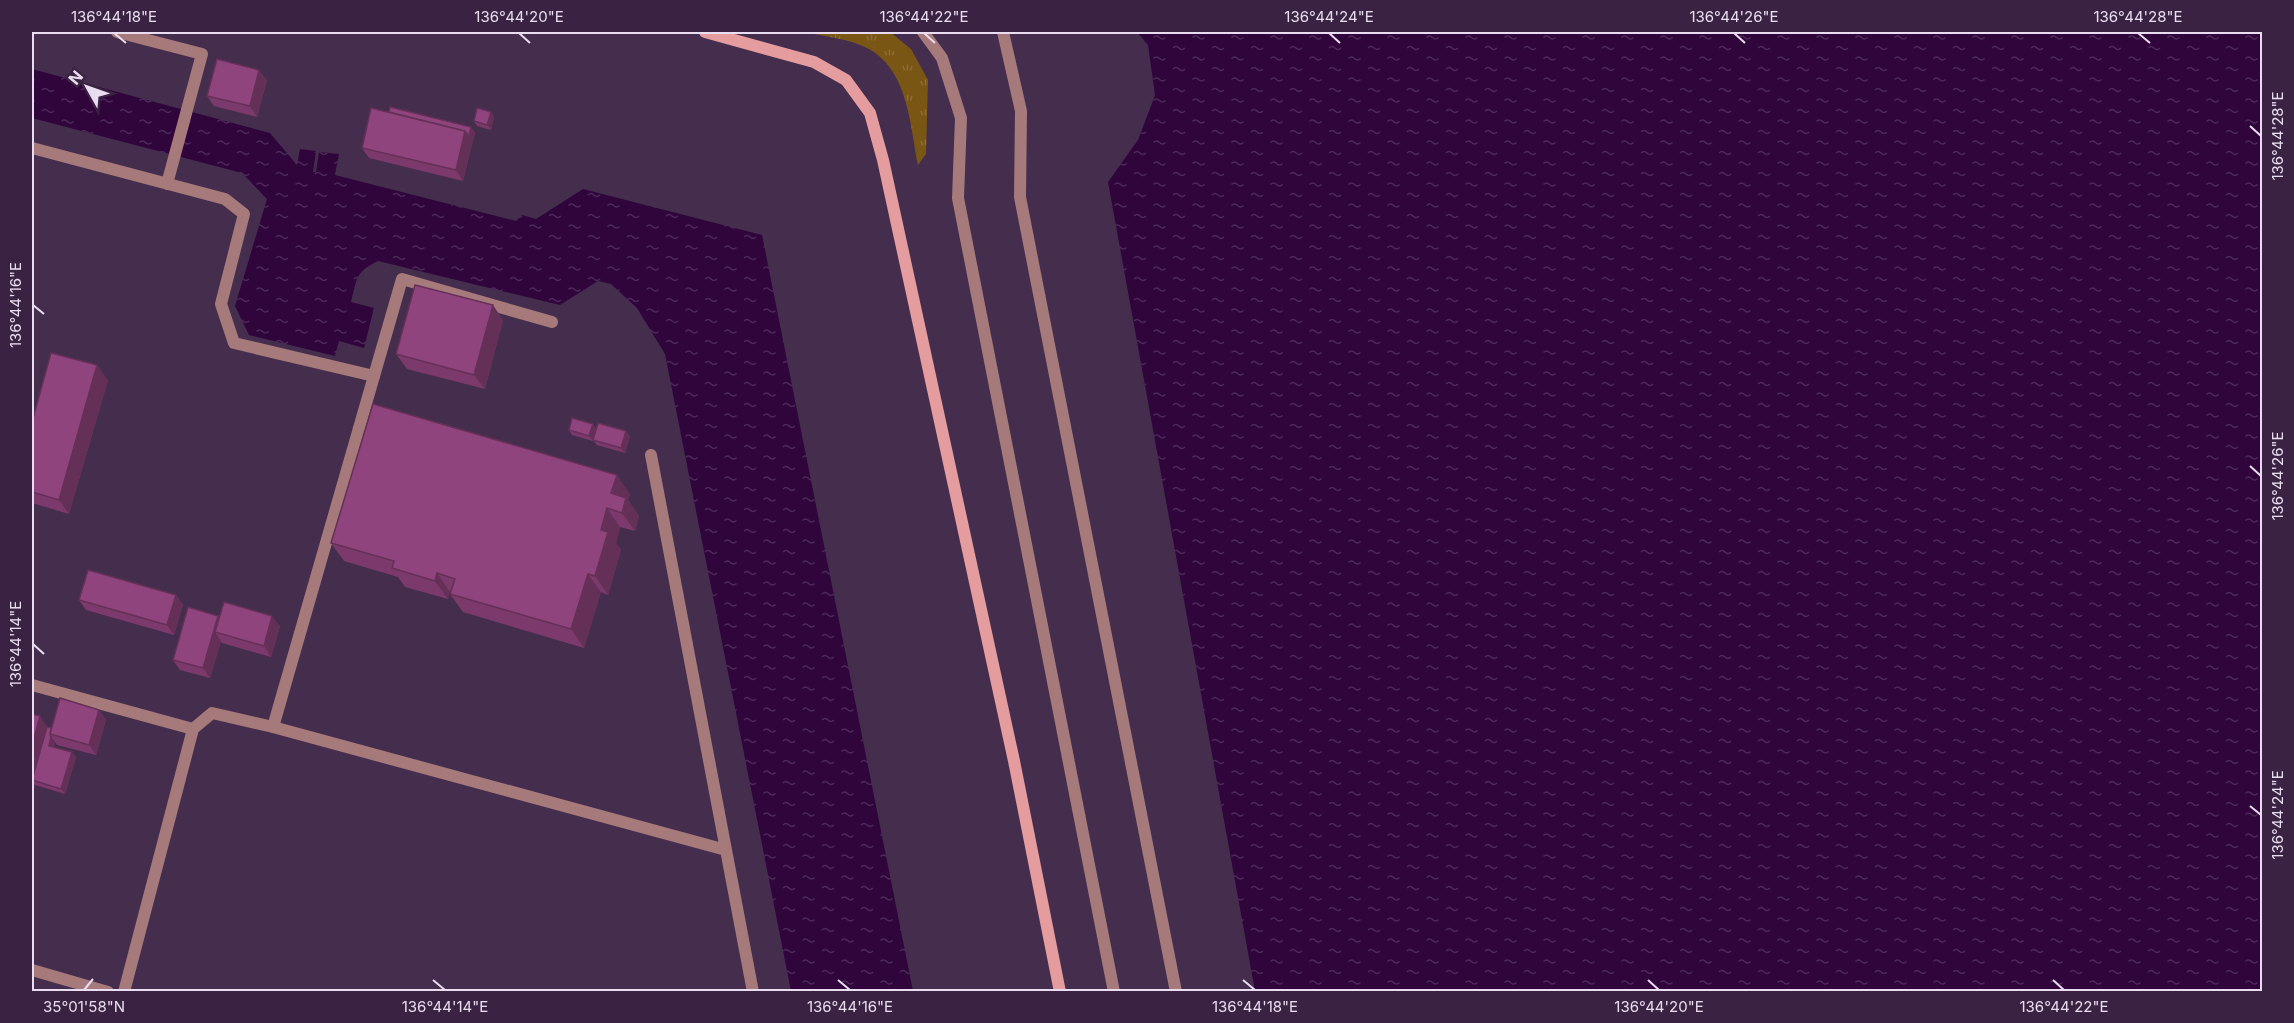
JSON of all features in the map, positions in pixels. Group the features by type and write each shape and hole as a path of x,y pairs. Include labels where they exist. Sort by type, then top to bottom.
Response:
{"street":[{"path":"117,32 202,54 167,184"},
{"path":"705,32 814,62 846,80 870,113 883,160 1014,761 1060,992"},
{"path":"923,32 942,58 961,118 958,198 1114,992"},
{"path":"1003,32 1021,111 1020,197 1176,992"},
{"path":"32,148 225,199 244,214 221,304 234,343 374,376"},
{"path":"273,727 402,279 552,322"},
{"path":"651,455 753,992"},
{"path":"32,685 193,729"},
{"path":"124,992 193,729 212,713 273,727 726,849"},
{"path":"32,970 108,992"}],"green space":[{"path":"804,32 890,32 911,49 928,80 926,154 918,165 905,99 891,69 881,57 867,48 845,40"}],"water":[{"path":"1137,32 2262,32 2262,991 1255,991 1108,182 1138,140 1155,95 1148,45"},
{"path":"32,69 270,133 297,165 300,149 316,151 313,172 316,172 319,152 339,154 335,175 516,221 522,215 536,219 583,189 762,235 913,991 791,991 665,354 637,308 611,284 598,281 560,305 378,261 365,269 358,277 351,302 374,308 364,348 339,341 335,356 249,335 235,306 267,199 242,173 32,118"}],"building":[{"path":"217,59 259,70 250,106 207,96"},
{"path":"390,107 471,127 469,136 465,131 389,112"},
{"path":"371,108 465,131 456,170 362,148"},
{"path":"477,108 491,112 487,125 474,121"},
{"path":"415,285 493,305 474,375 396,354"},
{"path":"51,353 97,365 59,500 32,492 32,422"},
{"path":"373,404 617,475 611,493 626,498 622,513 607,508 601,530 608,532 595,576 588,574 571,629 450,594 455,579 437,573 435,581 392,568 394,561 331,543"},
{"path":"572,418 593,424 589,436 569,430"},
{"path":"598,423 626,431 621,448 593,440"},
{"path":"88,570 176,595 167,625 79,600"},
{"path":"224,602 272,616 264,646 215,632"},
{"path":"188,607 218,616 203,668 173,660"},
{"path":"60,698 99,710 89,745 50,734"},
{"path":"32,714 40,716 32,746"},
{"path":"47,727 51,728 49,746 72,752 61,789 32,780"}]}
